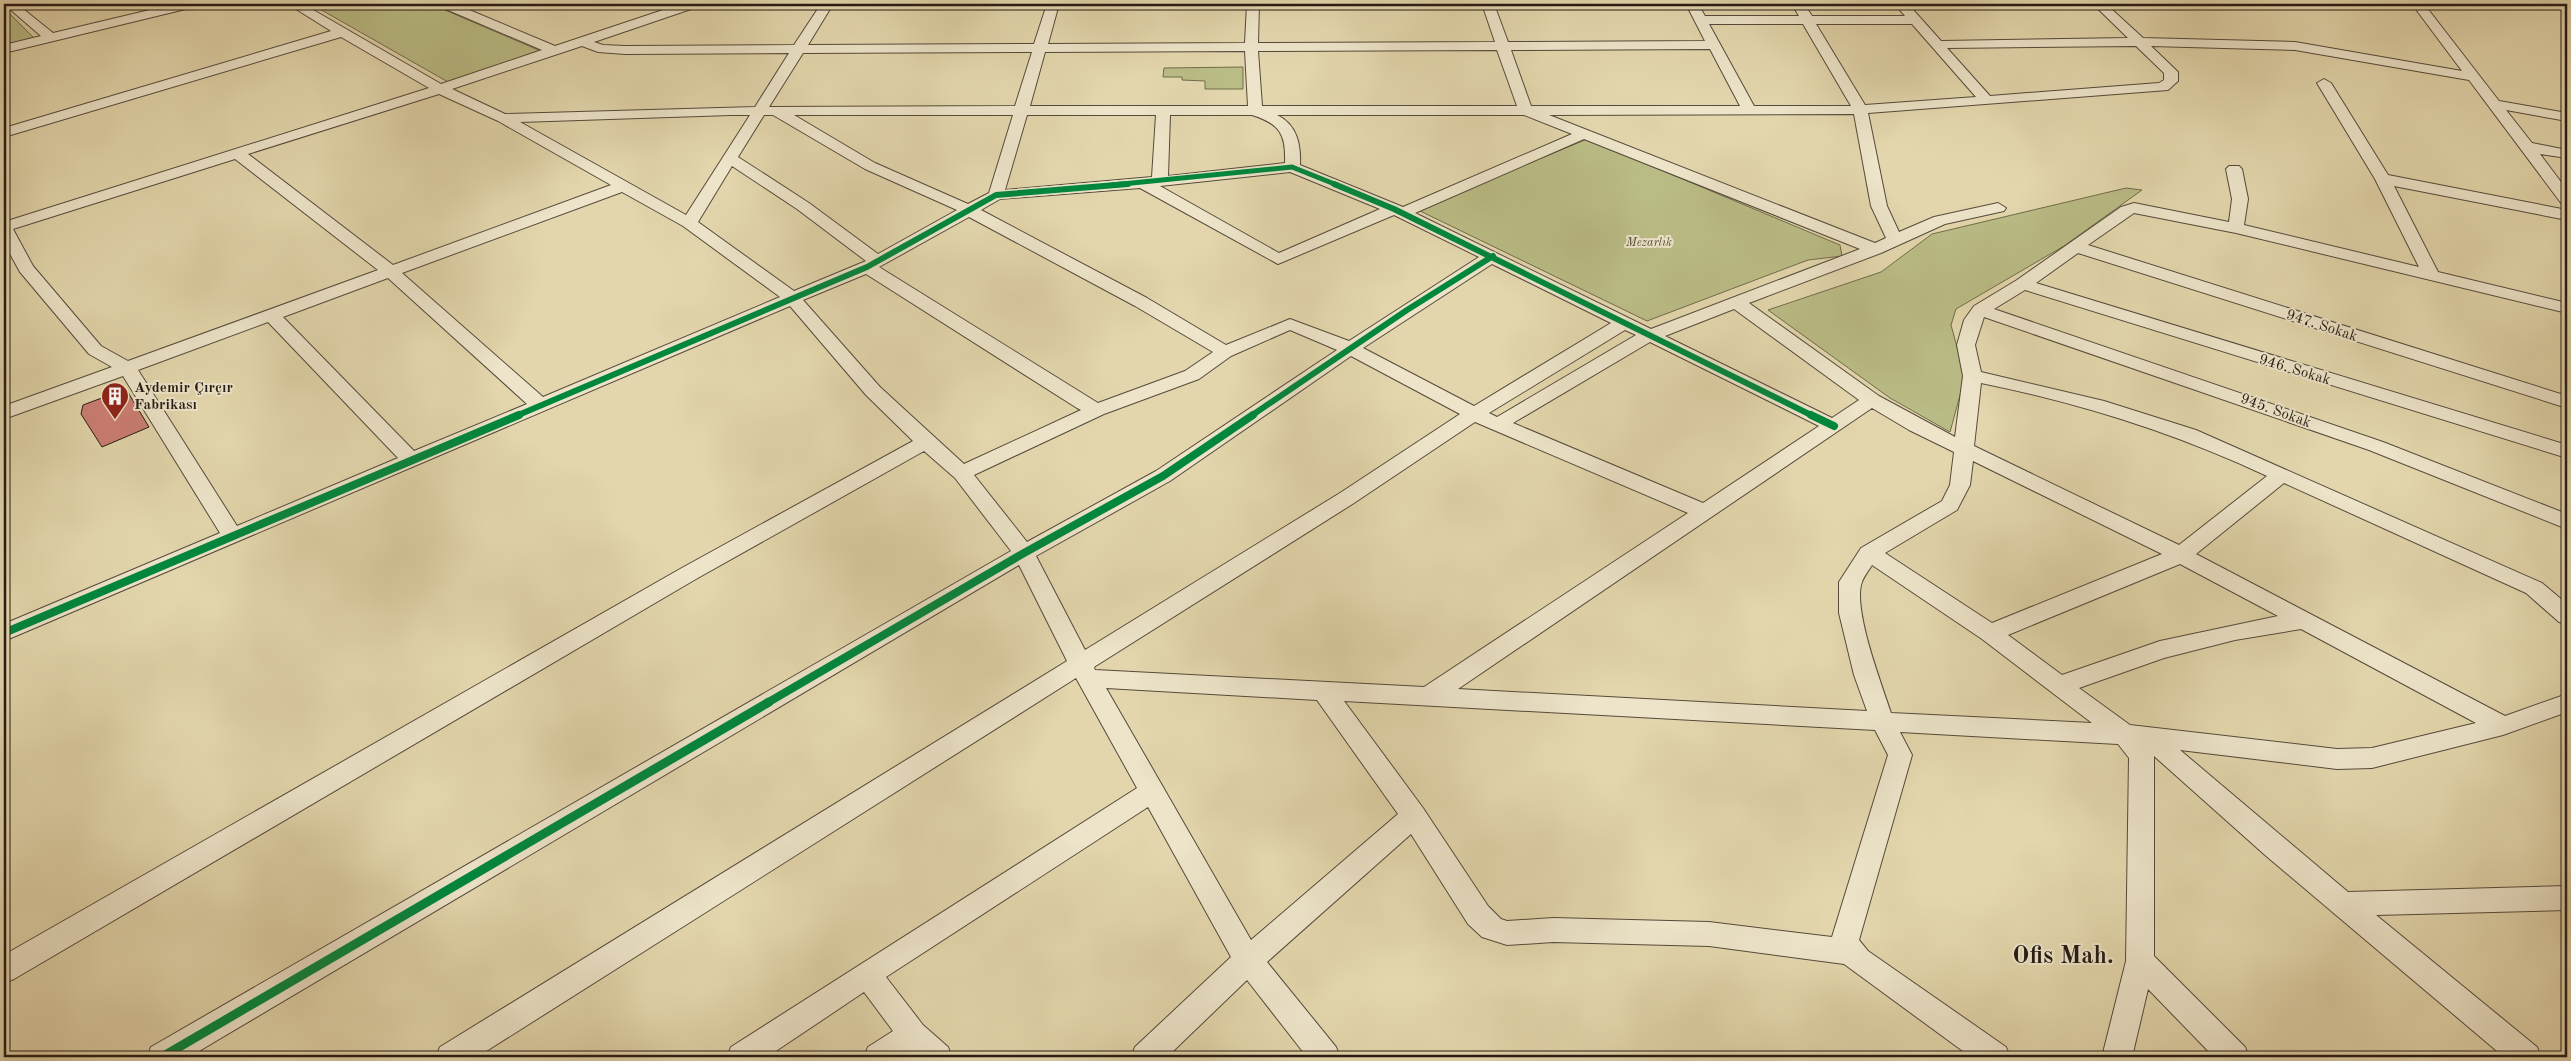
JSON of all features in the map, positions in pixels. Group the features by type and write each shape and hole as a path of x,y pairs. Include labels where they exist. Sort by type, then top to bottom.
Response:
{"street":[{"path":"10,4 51,38"},
{"path":"4,49 190,4"},
{"path":"294,4 440,88 503,118 689,223 792,298 873,391 926,442 962,473 1024,553 1085,671 1248,960 1325,1057"},
{"path":"445,4 554,51"},
{"path":"233,536 127,368 95,350 26,268 4,228 554,51 693,4"},
{"path":"689,223 729,158 767,111 796,50 826,4"},
{"path":"996,195 1038,48 1053,4"},
{"path":"1253,4 1251,46 1255,111"},
{"path":"1488,4 1525,110 1875,250"},
{"path":"1692,4 1749,110"},
{"path":"1798,4 1860,109 1879,206 1895,240"},
{"path":"1902,4 1986,100"},
{"path":"503,118 767,111 1860,109 2163,87 2171,81 2171,72 2099,4"},
{"path":"2418,4 2567,200"},
{"path":"644,8 659,16"},
{"path":"1701,20 1916,20"},
{"path":"4,133 342,32"},
{"path":"584,41 590,46 624,50 1714,45"},
{"path":"1943,44 2141,42 2295,46 2474,77"},
{"path":"2324,83 2383,179 2432,277"},
{"path":"2494,104 2567,116"},
{"path":"767,111 870,166 969,210 1141,302 1225,352"},
{"path":"1160,182 1163,111"},
{"path":"1255,111 1274,117 1284,124 1294,145 1292,167"},
{"path":"1142,183 1278,259 1583,134"},
{"path":"2527,147 2567,154"},
{"path":"237,153 391,272 540,405"},
{"path":"729,158 803,206 872,264 1084,404 1097,410"},
{"path":"4,633 872,264 996,195 1160,182 1292,167 1399,211 1492,256 1648,336 1834,426"},
{"path":"2234,169 2240,198 2236,228"},
{"path":"2383,179 2567,215"},
{"path":"4,413 624,186"},
{"path":"1498,424 1648,336 1875,250 1940,220 1998,208"},
{"path":"1994,1057 1858,960 1844,943 1900,755 1882,720 1866,675 1850,613 1850,582 1869,553 1950,505 1960,485 1972,376 1966,345 1973,320 1980,310 2023,284 2128,210 2134,208 2236,228 2432,277 2567,308"},
{"name":"947. Sokak","path":"2077,247 2567,402"},
{"path":"162,1057 1024,553 1163,476 1492,256"},
{"name":"946. Sokak","path":"2023,284 2567,452"},
{"path":"1736,302 1872,400 1964,451 2181,555 2503,726"},
{"name":"945. Sokak","path":"1980,310 2376,446 2567,522"},
{"path":"271,315 411,460"},
{"path":"451,1057 1085,671 1474,414 1624,323"},
{"path":"962,473 1097,410 1192,375 1225,352 1290,324 1351,349 1474,414 1706,512"},
{"path":"1972,376 2110,408 2166,424 2282,474 2534,588 2567,616"},
{"path":"1431,695 1872,400"},
{"path":"4,970 670,584 926,442"},
{"path":"1990,633 2181,555 2282,474"},
{"path":"1869,553 1990,633 2060,685 2136,735 2526,1057"},
{"path":"2060,685 2160,650 2235,632 2304,620"},
{"path":"1085,671 1322,689 2136,735 2338,759 2372,758 2503,726 2567,703"},
{"path":"1322,689 1414,816 1478,915 1492,928 1507,933 1553,930 1709,934 1851,952"},
{"path":"2117,1057 2140,961 2142,756 2136,735"},
{"path":"742,1057 867,974 1153,792"},
{"path":"1146,1057 1248,960 1414,816"},
{"path":"2343,904 2567,898"},
{"path":"2140,961 2234,1057"},
{"path":"867,974 913,1035 937,1057"},
{"path":"879,1057 913,1035"}],"green space":[{"path":"311,4 431,4 543,52 448,82"},
{"path":"4,8 35,39 4,46"},
{"path":"1243,67 1243,89 1205,89 1205,81 1182,80 1182,77 1163,77 1164,68"},
{"name":"Mezarlık","path":"1587,139 1840,245 1842,256 1808,260 1647,321 1418,210"},
{"path":"2126,188 2142,190 2064,246 1956,309 1951,325 1965,377 1950,432 1890,398 1768,310 1881,272 1932,234"}],"building":[{"name":"Aydemir Çırçır Fabrikası","path":"126,389 149,427 102,447 81,414 83,405"}],"cycle path":[{"path":"4,633 867,267 996,195 1166,181 1292,167 1394,209 1834,426"},
{"path":"162,1057 1024,553 1163,476 1407,310 1493,256"}],"place":[{"name":"Aydemir Çırçır Fabrikası","path":"115,420"}],"district":[{"name":"Ofis Mah.","path":"2063,955"}]}
